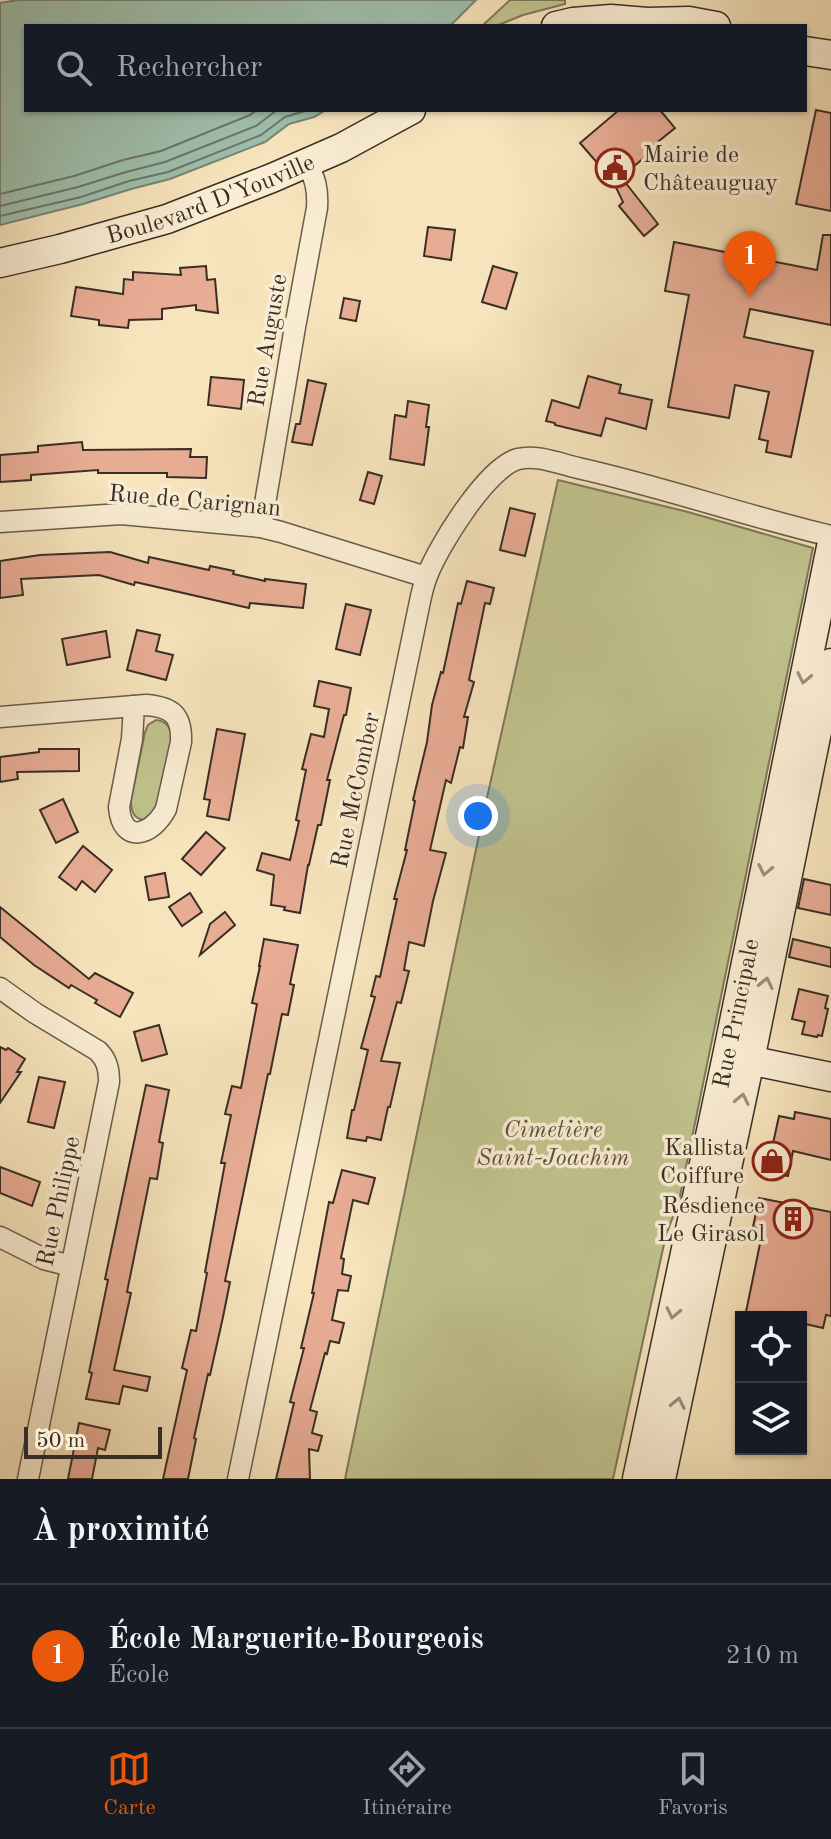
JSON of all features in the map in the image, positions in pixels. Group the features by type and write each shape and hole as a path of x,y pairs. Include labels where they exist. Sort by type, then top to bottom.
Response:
{"street":[{"path":"564,24 611,19 652,24 689,21 705,24"},
{"path":"807,51 831,55"},
{"name":"Boulevard D'Youville","path":"0,263 143,227 235,193 358,140 407,112"},
{"name":"Rue Auguste","path":"261,527 317,208 318,191 306,163"},
{"name":"Rue McComber","path":"238,1479 419,606 426,577 446,541 481,488 501,467 526,457 605,474 831,536"},
{"name":"Rue de Carignan","path":"0,522 121,514 261,527 426,577"},
{"name":"Rue Principale","path":"661,1479 831,547"},
{"name":"Rue Principale","path":"637,1479 831,663"},
{"path":"0,717 134,706 156,706 176,716 181,732 180,751 166,809 152,828 138,833 123,824 119,816 132,739 134,706"},
{"name":"Rue Philippe","path":"0,988 98,1051 108,1065 109,1082 28,1479"},
{"path":"739,1058 831,1077"},
{"path":"0,1237 44,1259 71,1266"}],"green space":[{"path":"510,0 565,0 565,4 501,24 484,24"},
{"name":"Cimetière Saint-Joachim","path":"558,480 688,512 813,548 679,1201 666,1235 613,1479 345,1479 484,811"},
{"path":"156,720 167,725 172,738 157,804 152,814 143,820 133,813 131,800 145,732 148,725"}],"water":[{"path":"18,0 476,0 452,24 24,24 24,112 323,112 289,124 265,142 170,179 0,225 0,3"}],"building":[{"path":"816,110 831,113 831,211 796,204"},
{"name":"Mairie de Châteauguay","path":"617,112 662,112 675,128 621,177 658,224 644,236 619,206 623,202 613,181 580,143"},
{"path":"428,227 455,230 451,260 424,256"},
{"path":"823,235 831,235 831,325 750,309 744,337 813,351 791,457 766,452 768,441 759,439 769,392 735,385 729,418 668,407 689,295 665,291 674,242 817,270"},
{"path":"206,266 207,280 215,279 218,313 196,310 196,305 162,309 162,319 129,320 128,328 99,325 99,320 71,316 76,287 123,294 124,279 133,280 133,272 181,275 180,268"},
{"path":"493,266 517,273 506,309 482,302"},
{"path":"344,298 360,301 356,321 340,318"},
{"path":"588,376 621,385 619,393 652,400 646,429 606,418 601,436 546,421 552,400 579,408"},
{"path":"211,377 244,380 241,409 208,405"},
{"path":"308,380 326,384 312,445 292,442 296,424 300,424"},
{"path":"408,401 429,405 424,465 390,459 395,415 406,417"},
{"path":"82,442 83,450 191,449 190,457 207,457 206,478 167,477 167,473 98,473 98,470 31,475 31,480 0,482 0,455 38,452 38,446"},
{"path":"368,472 382,476 374,504 360,500"},
{"path":"510,508 535,514 525,556 500,550"},
{"path":"110,552 148,563 149,557 209,570 210,566 265,581 306,584 303,608 250,603 249,608 99,575 21,579 23,595 0,598 0,561 40,555"},
{"path":"467,581 494,588 490,604 485,603 469,680 474,682 464,717 468,717 463,748 460,747 451,783 446,780 430,850 446,853 424,946 409,942 404,970 409,971 381,1061 400,1063 381,1140 347,1138 368,1050 361,1048 375,997 371,996 376,976 380,977 397,899 394,899 407,850 413,800 432,705 443,673 458,603 461,604"},
{"path":"346,604 371,610 360,655 336,649"},
{"path":"137,630 160,635 156,651 173,655 166,680 127,670"},
{"path":"106,631 110,657 67,665 62,639"},
{"path":"319,681 351,688 327,780 330,780 321,825 318,825 308,865 300,913 271,905 274,875 257,870 262,853 290,860 306,770 302,769 311,734 324,737 329,709 314,706"},
{"path":"217,729 245,734 229,820 207,816 210,800 204,799"},
{"path":"39,749 79,749 79,771 17,772 18,779 0,782 0,757 39,752"},
{"path":"63,799 78,832 56,843 40,810"},
{"path":"206,832 225,848 201,875 182,859"},
{"path":"83,846 112,870 95,892 82,881 76,890 59,877"},
{"path":"165,873 169,897 149,900 145,877"},
{"path":"804,879 831,885 831,915 798,908"},
{"path":"190,893 202,912 182,926 169,907"},
{"path":"0,907 89,979 95,973 133,993 120,1017 95,1003 97,1000 71,985 69,988 34,965 0,937"},
{"path":"225,912 235,925 200,955 210,924"},
{"path":"264,939 298,945 290,984 294,985 288,1015 282,1014 268,1074 225,1281 230,1282 194,1438 188,1479 163,1479 187,1370 182,1368 191,1330 196,1331 207,1273 225,1163 221,1163 231,1115 225,1114 232,1086 241,1088 257,1004 252,1003"},
{"path":"793,939 831,948 831,967 789,957"},
{"path":"799,989 828,996 822,1036 802,1034 805,1022 792,1019"},
{"path":"159,1025 167,1054 142,1061 134,1032"},
{"path":"0,1047 8,1048 25,1059 17,1072 21,1072 0,1103"},
{"path":"39,1077 65,1082 54,1128 28,1122"},
{"path":"146,1085 169,1090 159,1142 163,1143 157,1179 150,1178 127,1292 131,1293 114,1370 150,1377 147,1391 123,1386 119,1404 86,1399 108,1280 105,1279"},
{"path":"795,1112 831,1119 831,1160 793,1151 788,1176 767,1171 779,1116 794,1119"},
{"path":"0,1167 40,1182 32,1206 0,1193"},
{"path":"342,1170 375,1178 368,1204 353,1200 341,1258 344,1259 342,1274 351,1276 348,1291 338,1290 332,1320 344,1323 339,1343 330,1341 325,1353 310,1410 317,1412 312,1433 322,1436 318,1451 309,1449 310,1479 276,1479 294,1403 290,1402 304,1348 301,1348 314,1293 329,1202 333,1203"},
{"path":"759,1198 831,1212 831,1316 826,1315 823,1328 807,1324 807,1311 746,1311 763,1229 753,1227"},
{"path":"79,1423 110,1430 105,1450 98,1448 92,1479 68,1479"}],"place":[{"name":"Mairie de Châteauguay","path":"615,168"},
{"name":"École Marguerite-Bourgeois","path":"750,297"},
{"name":"Kallista Coiffure","path":"772,1161"},
{"name":"Résdience Le Girasol","path":"793,1219"}]}
